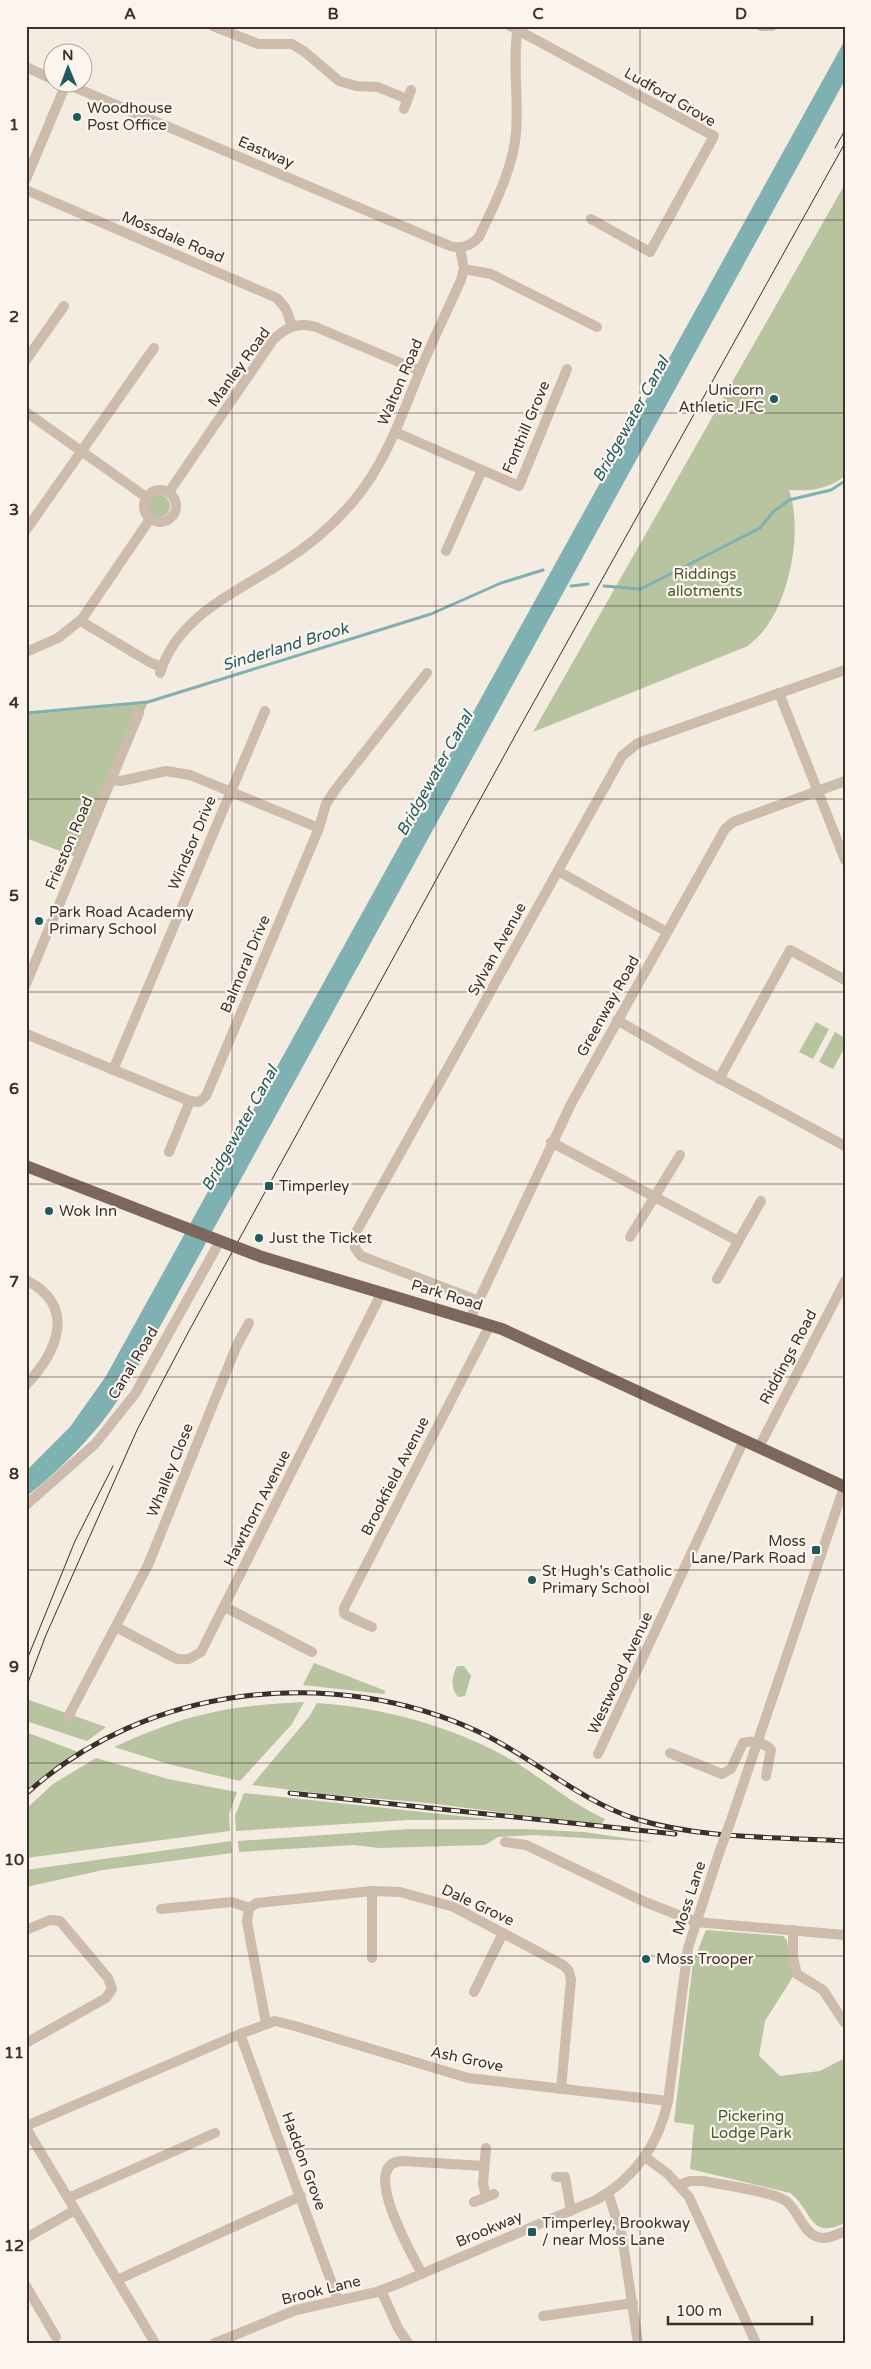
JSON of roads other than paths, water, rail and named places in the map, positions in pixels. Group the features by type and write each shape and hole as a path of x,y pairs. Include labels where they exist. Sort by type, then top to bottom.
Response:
{"main road":[{"name":"Park Road","path":"26,1166 262,1257 490,1325 608,1376 844,1487"}],"street":[{"path":"213,26 250,42 292,44 305,52 327,73 339,81 356,86 378,88 408,99"},
{"path":"761,26 772,26"},
{"path":"515,28 517,114 513,154 479,237 471,244 460,248 464,269 490,274 597,326"},
{"name":"Ludford Grove","path":"515,28 714,136 650,252 591,219"},
{"path":"26,67 42,74"},
{"path":"26,179 40,150 61,92"},
{"name":"Eastway","path":"85,92 450,246 460,248"},
{"name":"Mossdale Road","path":"26,190 276,298 286,309 292,326"},
{"name":"Walton Road","path":"82,619 161,670 174,645 208,608 236,589 282,563 330,527 353,502 369,479 395,432 461,280 464,269"},
{"path":"26,360 64,306"},
{"name":"Manley Road","path":"169,492 273,340 292,326 307,325 316,327 420,371"},
{"path":"26,530 154,348"},
{"name":"Fonthill Grove","path":"395,432 519,486 568,369"},
{"path":"26,412 146,497"},
{"path":"446,551 482,470"},
{"path":"159,489 169,492 176,502 175,513 167,521 161,522 150,519 143,506 146,497 159,489"},
{"path":"26,652 58,638 82,619 150,519"},
{"name":"Sylvan Avenue","path":"479,1301 361,1256 356,1251 354,1239 622,756 632,746 845,670"},
{"name":"Balmoral Drive","path":"190,1101 199,1102 206,1096 319,828 326,804 427,673"},
{"path":"780,693 845,860"},
{"name":"Windsor Drive","path":"113,1070 265,711"},
{"name":"Frieston Road","path":"26,984 138,713"},
{"path":"111,780 121,781 174,772 190,775 229,793 319,828"},
{"name":"Greenway Road","path":"470,1319 551,1142 617,1020 729,825 845,781"},
{"path":"558,871 667,932"},
{"path":"719,1078 790,950 845,980"},
{"path":"617,1020 845,1146"},
{"path":"26,1034 190,1101 168,1152"},
{"path":"551,1142 738,1241"},
{"path":"630,1237 681,1156"},
{"path":"717,1279 762,1202"},
{"name":"Canal Road","path":"26,1505 95,1444 135,1394 220,1241"},
{"path":"26,1280 42,1289 52,1299 56,1309 57,1328 51,1351 39,1371 26,1384"},
{"name":"Riddings Road","path":"759,1447 843,1288"},
{"name":"Hawthorn Avenue","path":"116,1627 176,1659 189,1659 204,1649 382,1292"},
{"name":"Whalley Close","path":"68,1717 148,1565 233,1353 249,1323"},
{"name":"Brookfield Avenue","path":"372,1627 346,1615 344,1608 490,1325"},
{"name":"Westwood Avenue","path":"598,1754 744,1440"},
{"name":"Moss Lane","path":"608,2193 645,2157 659,2133 668,2101 684,1969 696,1922 844,1487"},
{"path":"225,1607 312,1652"},
{"path":"670,1753 722,1774 731,1769 743,1743 749,1741 768,1746 771,1750 766,1776"},
{"path":"505,1842 526,1846 645,1902 696,1922 845,1934"},
{"path":"372,1890 372,1958"},
{"name":"Dale Grove","path":"249,1908 257,1903 372,1890 400,1892 442,1902 563,1965 570,1974 561,2089"},
{"path":"155,2343 26,2127 266,2024 247,1922 249,1908 232,1902 161,1909"},
{"path":"26,1930 50,1920 60,1921 108,1978 112,1989 106,1998 26,2043"},
{"path":"793,1930 793,1958 797,1974 823,1990 844,2022"},
{"path":"474,1992 503,1933"},
{"name":"Ash Grove","path":"266,2024 278,2021 468,2078 668,2101"},
{"name":"Haddon Grove","path":"240,2034 338,2300"},
{"path":"68,2198 215,2133"},
{"path":"474,2202 490,2195 483,2183 486,2148"},
{"path":"645,2157 661,2168 693,2204 756,2343"},
{"path":"422,2274 388,2202 386,2175 388,2168 393,2163 402,2161 484,2166"},
{"path":"560,2177 571,2211"},
{"path":"679,2186 690,2181 703,2181 780,2198 790,2206 808,2231 815,2236 828,2238 845,2231"},
{"path":"608,2193 622,2236 638,2343"},
{"name":"Brookway","path":"381,2290 571,2211 608,2193"},
{"path":"117,2280 301,2196"},
{"path":"26,2238 75,2210"},
{"path":"26,2286 56,2337"},
{"name":"Brook Lane","path":"215,2343 296,2310 381,2290 398,2328 408,2343"},
{"path":"543,2316 633,2302"}],"water":[{"path":"845,40 845,80 130,1381 120,1398 84,1444 26,1497 26,1471 70,1427 106,1376"}],"waterway":[{"path":"604,586 641,589 760,528 773,512 789,500 831,490 845,481"},
{"name":"Sinderland Brook","path":"26,713 148,702 431,614 501,583 543,570"},
{"path":"571,586 588,584"}],"tram line":[{"path":"835,148 845,130"},
{"path":"26,1688 46,1635 137,1430 190,1329 516,734 845,143"},
{"path":"26,1662 75,1541 113,1466"}],"railway":[{"path":"26,1794 74,1757 127,1728 184,1708 243,1696 304,1693 364,1698 423,1711 479,1732 499,1742 575,1790 615,1811 661,1826 713,1834 845,1841"},
{"path":"290,1793 675,1834"}],"place":[{"name":"Woodhouse Post Office","path":"77,117"},
{"name":"Unicorn Athletic JFC","path":"774,399"},
{"name":"Park Road Academy Primary School","path":"39,921"},
{"name":"Timperley","path":"269,1186"},
{"name":"Wok Inn","path":"49,1211"},
{"name":"Just the Ticket","path":"259,1238"},
{"name":"Moss Lane/Park Road","path":"816,1550"},
{"name":"St Hugh's Catholic Primary School","path":"532,1580"},
{"name":"Moss Trooper","path":"646,1959"},
{"name":"Timperley, Brookway / near Moss Lane","path":"532,2232"}],"water label":[{"name":"Bridgewater Canal","path":"630,419"},
{"name":"Bridgewater Canal","path":"434,773"},
{"name":"Bridgewater Canal","path":"239,1128"}],"park label":[{"name":"Riddings allotments","path":"705,582"},
{"name":"Pickering Lodge Park","path":"751,2124"}]}
